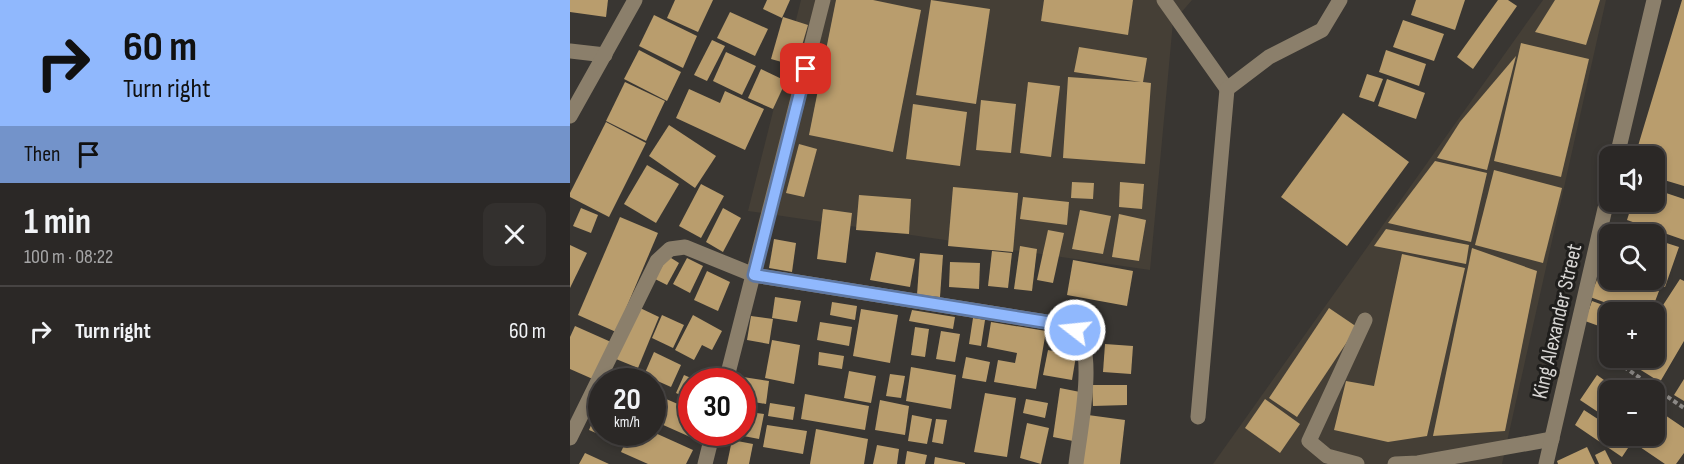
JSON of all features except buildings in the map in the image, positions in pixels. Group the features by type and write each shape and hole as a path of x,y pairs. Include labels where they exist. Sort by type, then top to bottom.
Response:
{"street":[{"path":"570,116 635,0"},
{"path":"729,368 823,0"},
{"path":"1164,0 1227,89 1198,417"},
{"path":"1227,89 1269,57 1322,30 1340,0"},
{"path":"1619,146 1654,0"},
{"path":"570,51 605,55"},
{"name":"King Alexander Street","path":"1546,464 1604,212"},
{"path":"570,438 657,261 670,249 685,247 754,275 1059,324 1075,330 1081,339 1087,364 1076,464"},
{"path":"1357,464 1327,456 1309,441 1365,320"},
{"path":"1395,464 1418,463 1552,439"},
{"path":"705,464 710,446"}],"path":[{"path":"1626,368 1684,408"}],"shaded area":[{"path":"801,0 1192,0 1173,22 1150,270 748,211"},
{"path":"1543,0 1606,0 1502,464 1213,464"}],"route":[{"path":"806,69 754,275 1059,324 1075,330"}]}
